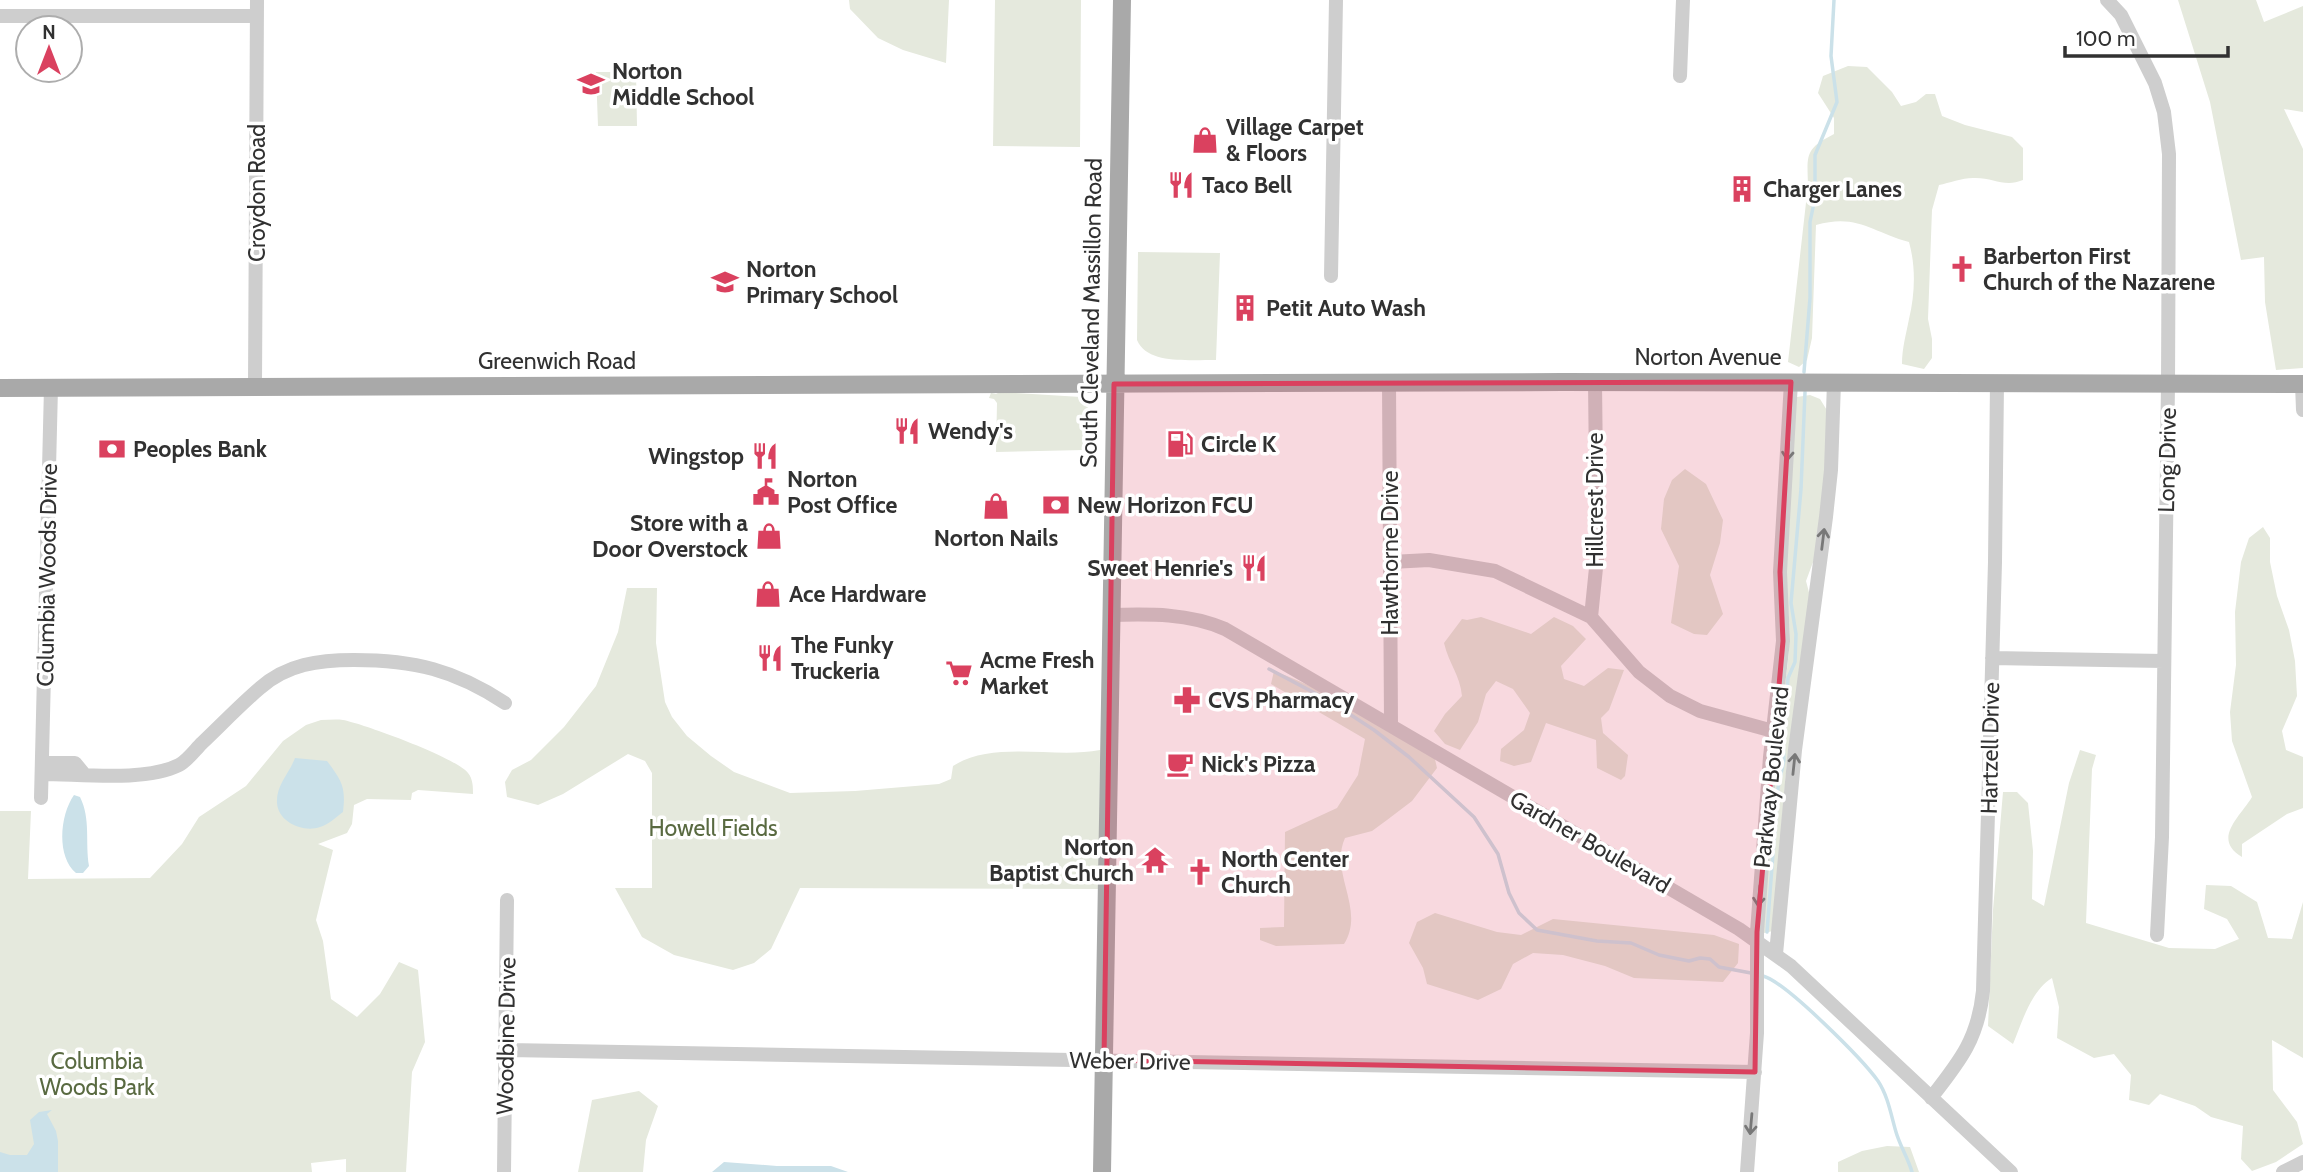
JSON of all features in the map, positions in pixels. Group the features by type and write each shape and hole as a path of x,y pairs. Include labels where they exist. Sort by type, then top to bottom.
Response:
{"main road":[{"name":"South Cleveland Massillon Road","path":"1102,1172 1122,0"},
{"name":"Norton Avenue","path":"1114,383 2302,384"},
{"name":"Greenwich Road","path":"0,388 1114,383"}],"street":[{"name":"Croydon Road","path":"255,385 257,0"},
{"path":"1331,276 1336,0"},
{"path":"1680,76 1683,0"},
{"name":"Long Drive","path":"2108,0 2121,15 2155,83 2167,131 2170,192 2168,384 2162,837 2157,935"},
{"path":"0,16 257,16"},
{"name":"Hawthorne Drive","path":"1389,382 1391,724"},
{"name":"Hillcrest Drive","path":"1591,617 1597,558 1595,382"},
{"name":"Parkway Boulevard","path":"1747,1172 1755,1072 1757,941 1773,731 1783,641 1780,572 1791,382"},
{"name":"Parkway Boulevard","path":"1776,954 1795,750 1831,470 1834,382"},
{"name":"Hartzell Drive","path":"1931,1097 1958,1063 1981,1016 1988,885 1997,383"},
{"path":"2302,384 2303,410"},
{"name":"Columbia Woods Drive","path":"41,798 51,387"},
{"path":"1391,562 1429,560 1495,571 1591,617 1639,673 1670,696 1700,711 1773,731"},
{"name":"Gardner Boulevard","path":"1111,615 1172,615 1216,625 1391,724 1757,941 1776,954 2011,1172"},
{"path":"1992,658 2164,661"},
{"path":"42,769 75,763 84,774 149,775 181,764 262,686 283,673 314,662 389,660 412,663 452,675 505,703"},
{"name":"Woodbine Drive","path":"504,1172 507,900"},
{"name":"Weber Drive","path":"505,1050 1755,1072"},
{"path":"2283,1172 2303,1162"}],"highlighted area":[{"path":"1791,382 1780,572 1783,641 1757,932 1755,1072 1104,1060 1114,384"}],"green space":[{"path":"849,0 949,0 946,63 903,50 878,38 850,9"},
{"path":"995,0 1081,0 1080,147 993,146"},
{"path":"2178,0 2256,0 2264,22 2303,6 2303,112 2284,109 2303,149 2303,368 2276,370 2265,302 2264,257 2241,260 2210,102"},
{"path":"1848,66 1867,67 1892,92 1901,106 1916,102 1926,94 1935,94 1942,116 2012,137 2023,148 2023,180 2004,183 1969,178 1939,185 1932,210 1928,319 1932,358 1924,369 1902,364 1913,290 1914,271 1909,242 1864,225 1843,221 1816,225 1812,338 1807,360 1799,367 1788,362 1808,185 1808,159 1818,144 1834,134 1834,118 1818,93 1823,76"},
{"path":"596,72 636,72 637,126 598,126"},
{"path":"1138,252 1220,253 1216,360 1161,357 1151,354 1137,340"},
{"path":"991,393 1081,397 1095,420 1095,456 1089,456 1084,450 996,452 997,403 989,398"},
{"path":"1810,395 1820,399 1828,412 1829,436 1816,554 1806,581 1811,600 1793,737 1787,761 1773,931 1764,933 1762,923 1770,782 1788,656 1785,592 1794,406 1797,397"},
{"path":"1685,469 1706,484 1723,520 1720,543 1710,575 1723,614 1707,635 1694,634 1671,623 1679,566 1661,529 1664,499 1672,480"},
{"path":"2263,527 2270,538 2270,562 2295,661 2297,696 2282,731 2286,750 2303,757 2303,808 2287,814 2242,844 2242,857 2229,843 2235,820 2252,797 2232,741 2230,712 2236,665 2235,612 2241,562 2249,538"},
{"name":"Howell Fields","path":"627,588 657,588 656,643 665,702 672,717 687,736 734,772 790,793 939,784 951,779 953,766 969,758 987,754 1100,750 1099,889 800,888 771,949 754,963 733,970 674,955 642,937 615,888 652,888 652,773 645,761 628,754 563,794 538,805 507,797 505,782 512,770 531,760 564,727 596,686 618,632"},
{"path":"1481,617 1531,634 1554,617 1573,626 1586,639 1561,666 1564,679 1584,686 1608,668 1624,670 1609,710 1601,718 1603,733 1628,755 1625,776 1621,780 1597,768 1596,740 1546,723 1531,762 1514,766 1500,761 1501,749 1524,730 1530,713 1513,689 1496,681 1486,694 1478,722 1460,750 1445,744 1434,731 1462,696 1444,643 1462,619"},
{"path":"1274,671 1336,699 1434,755 1437,768 1412,801 1372,831 1345,838 1341,864 1351,918 1350,931 1344,944 1276,946 1260,940 1260,928 1284,927 1285,832 1337,808 1358,775 1365,739 1271,684"},
{"name":"Columbia Woods Park","path":"321,720 343,720 409,742 460,767 468,773 472,783 473,794 418,790 412,793 411,800 367,799 354,805 352,824 347,833 318,844 333,850 316,920 323,941 331,999 357,1017 380,994 399,962 418,970 425,1042 412,1072 406,1172 346,1172 346,1159 311,1163 312,1172 0,1172 0,811 31,811 28,879 150,878 182,844 199,817 246,786 283,741 306,725"},
{"path":"2080,750 2096,755 2092,769 2086,923 2169,948 2215,949 2239,939 2227,919 2204,909 2206,885 2231,886 2257,902 2268,938 2292,939 2303,902 2303,1058 2272,1040 2273,1090 2297,1122 2303,1144 2276,1162 2252,1171 2241,1159 2243,1126 2211,1117 2195,1106 2160,1094 2149,1105 2129,1100 2131,1075 2114,1054 2094,1058 2057,1038 2059,1007 2052,978 2033,999 2013,1044 1988,1026 1993,910 2003,792 2017,792 2028,803 2033,851 2032,899 2044,906 2069,783"},
{"path":"1435,913 1497,932 1521,935 1553,919 1714,935 1739,944 1738,963 1723,982 1634,978 1605,966 1563,955 1533,953 1513,964 1501,989 1478,1000 1427,984 1423,968 1409,943 1417,922"},
{"path":"639,1091 658,1106 646,1140 643,1172 578,1172 592,1100"},
{"path":"1887,1146 1910,1147 1919,1172 1838,1172 1838,1162 1862,1151"}],"water":[{"path":"295,758 327,761 342,785 343,812 323,826 299,827 287,821 278,810 277,797"},
{"path":"74,795 80,797 87,822 89,866 83,873 76,873 70,866 63,846 63,824"},
{"path":"52,1110 47,1114 58,1141 58,1172 0,1172 0,1152 27,1155 34,1144 30,1120 39,1112"},
{"path":"724,1162 831,1166 848,1172 712,1172"}],"waterway":[{"path":"1804,372 1810,298 1810,222 1815,198 1815,155 1837,102 1831,56 1834,0"},
{"path":"1767,932 1778,788 1784,760 1788,678 1795,662 1796,634 1791,603 1801,489 1805,392"},
{"path":"1269,669 1328,700 1374,730 1409,757 1474,817 1498,854 1509,893 1519,913 1537,930 1597,941 1631,943 1659,955 1689,961 1710,959 1719,967 1751,973"},
{"path":"1763,976 1774,981 1806,1006 1878,1081 1887,1099 1912,1172"}],"place":[{"name":"Norton Middle School","path":"591,84"},
{"name":"Village Carpet & Floors","path":"1205,140"},
{"name":"Taco Bell","path":"1181,185"},
{"name":"Charger Lanes","path":"1742,189"},
{"name":"Barberton First Church of the Nazarene","path":"1962,269"},
{"name":"Norton Primary School","path":"725,282"},
{"name":"Petit Auto Wash","path":"1245,308"},
{"name":"Wendy's","path":"907,431"},
{"name":"Circle K","path":"1180,444"},
{"name":"Peoples Bank","path":"112,449"},
{"name":"Wingstop","path":"765,456"},
{"name":"Norton Post Office","path":"766,492"},
{"name":"New Horizon FCU","path":"1056,505"},
{"name":"Norton Nails","path":"996,506"},
{"name":"Store with a Door Overstock","path":"769,536"},
{"name":"Sweet Henrie's","path":"1254,568"},
{"name":"Ace Hardware","path":"768,594"},
{"name":"The Funky Truckeria","path":"770,658"},
{"name":"Acme Fresh Market","path":"959,673"},
{"name":"CVS Pharmacy","path":"1187,700"},
{"name":"Nick's Pizza","path":"1180,764"},
{"name":"Norton Baptist Church","path":"1155,860"},
{"name":"North Center Church","path":"1200,872"}]}
